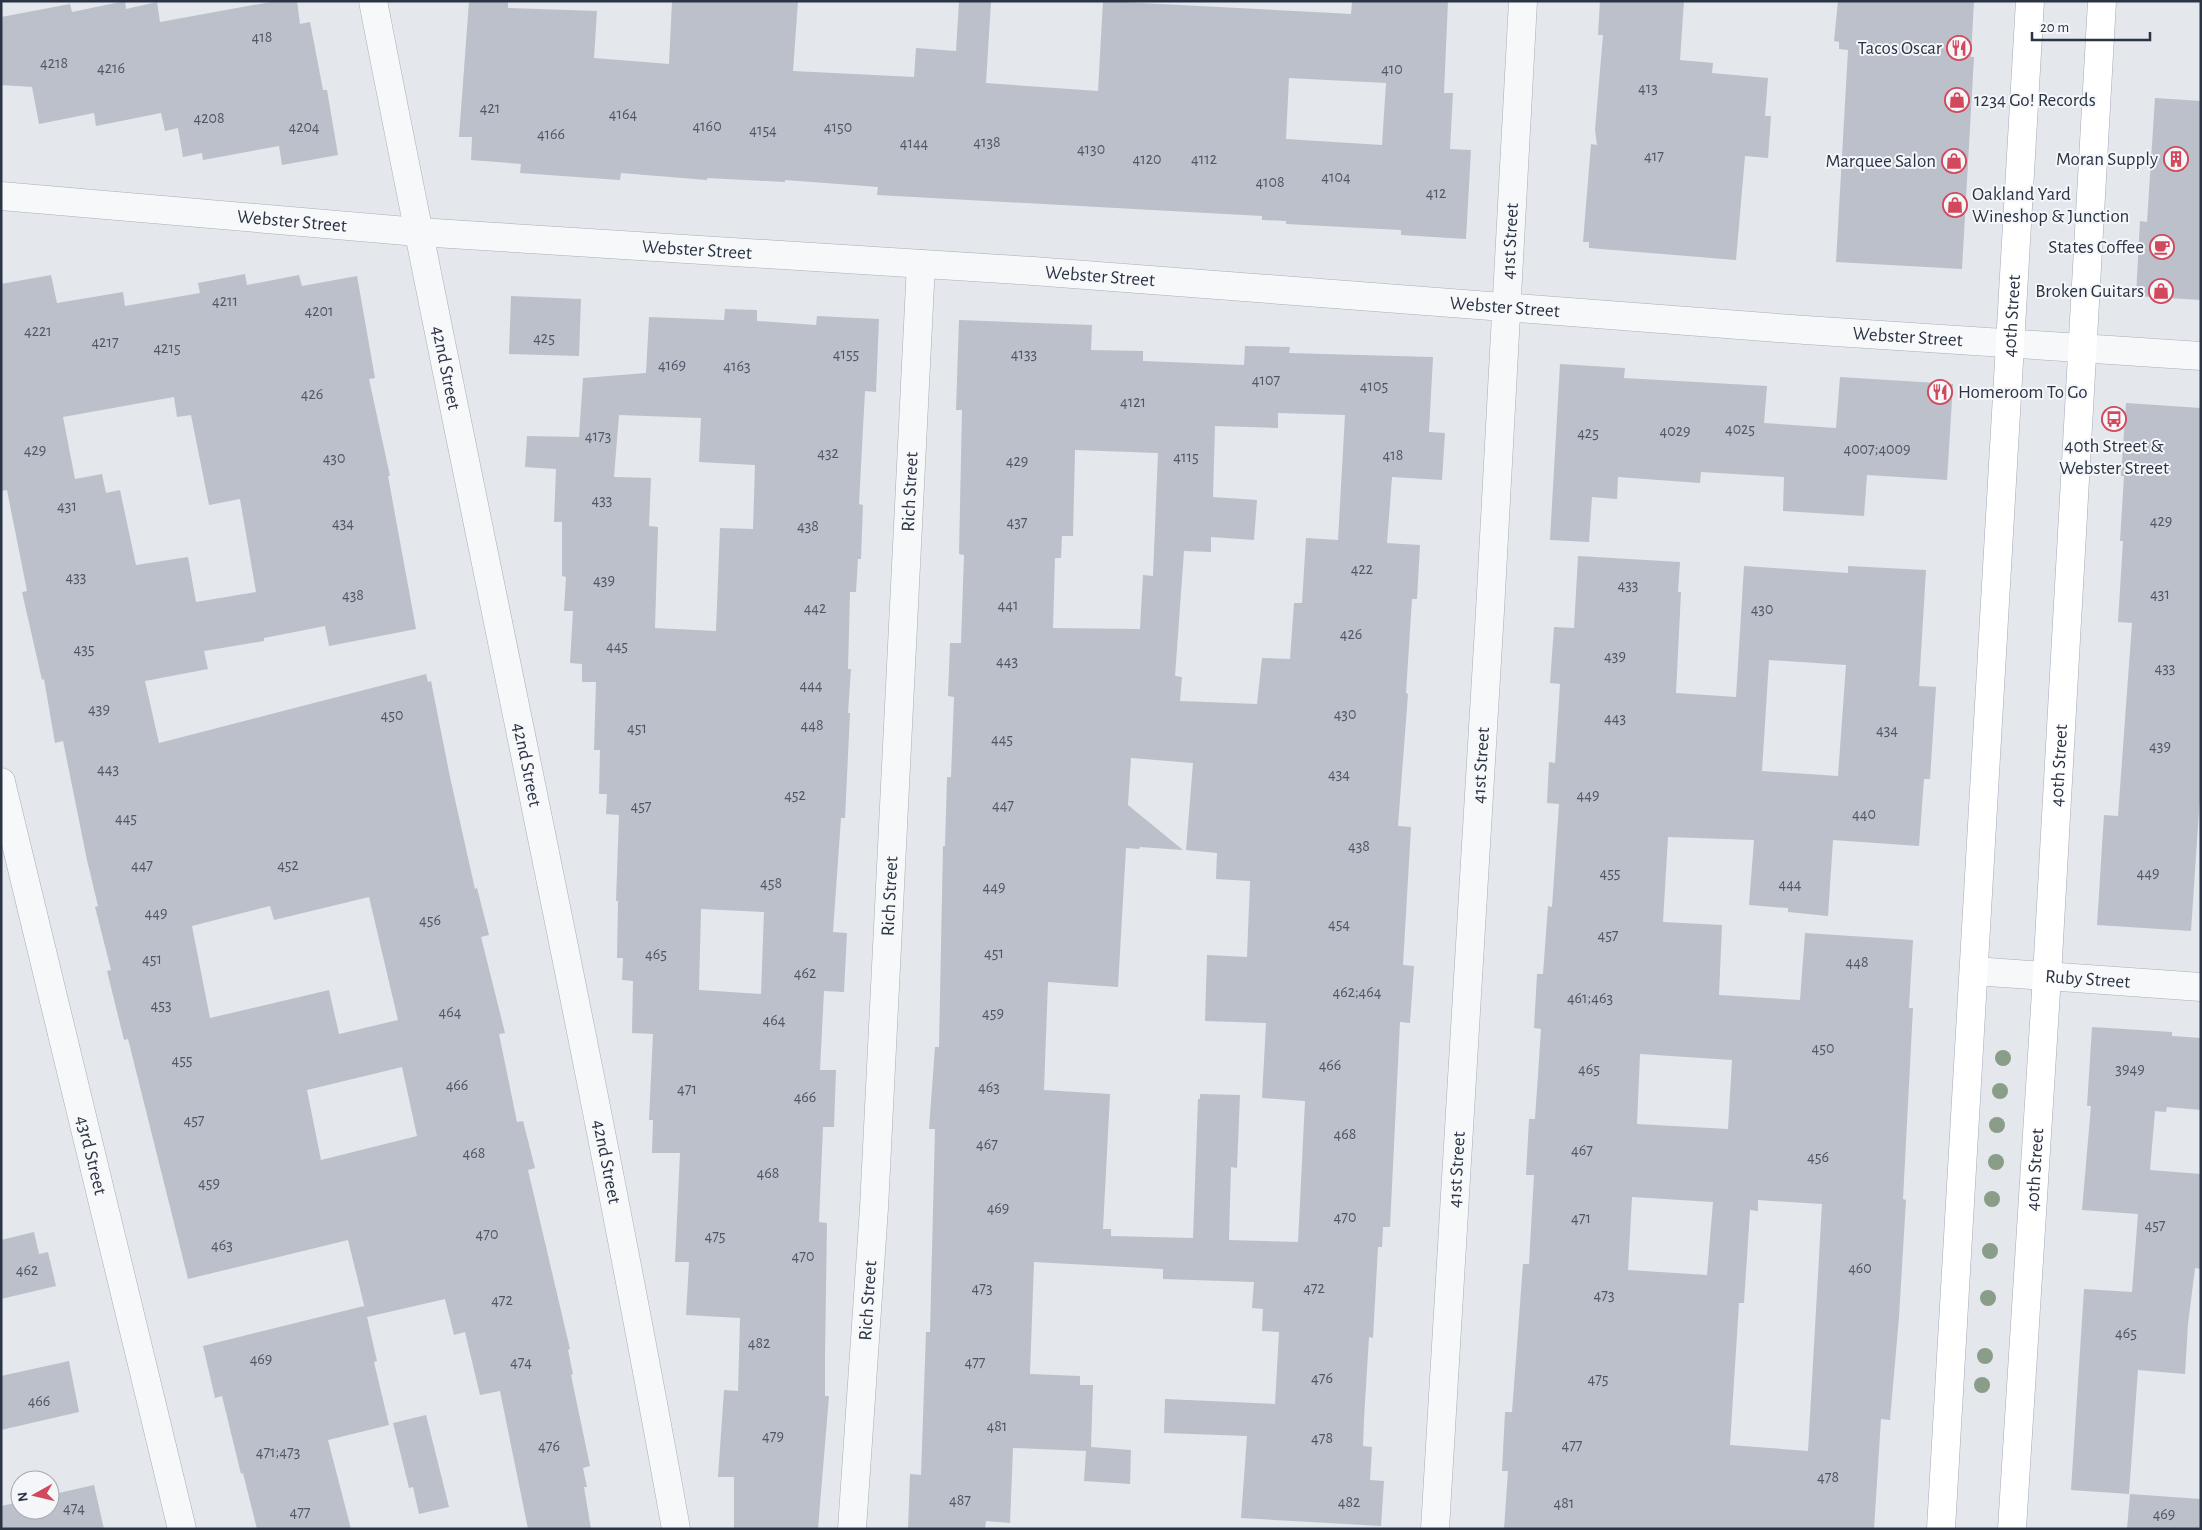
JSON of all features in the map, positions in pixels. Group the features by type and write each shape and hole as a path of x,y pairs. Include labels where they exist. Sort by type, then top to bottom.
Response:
{"main road":[{"name":"40th Street","path":"1942,1529 2030,1"},
{"name":"40th Street","path":"2012,1529 2047,976 2102,1"}],"street":[{"name":"42nd Street","path":"373,1 418,232 517,711 676,1529"},
{"name":"41st Street","path":"1435,1529 1507,307 1523,1"},
{"name":"Webster Street","path":"1,196 418,232 921,264 2010,344 2201,356"},
{"name":"Rich Street","path":"852,1529 874,1208 921,264"},
{"name":"43rd Street","path":"1,782 182,1529"},
{"name":"Ruby Street","path":"1974,971 2201,987"}],"building":[{"path":"125,1 126,9 157,2 160,22 276,1 297,1 300,24 310,22 323,90 327,90 338,155 282,165 279,146 203,160 202,153 183,157 178,128 165,131 161,113 96,126 94,113 39,124 32,87 1,85 1,17 70,4 72,12"},
{"path":"469,1 508,1 508,8 597,11 594,58 669,64 672,1 798,1 793,71 914,77 916,48 956,51 959,1 991,1 986,83 1098,91 1103,1 1351,14 1352,1 1448,1 1444,93 1453,93 1450,149 1471,150 1466,239 1401,235 1401,230 1286,224 1286,221 1262,220 1262,216 877,195 878,187 785,180 785,182 707,178 707,180 621,173 620,180 520,173 521,164 471,160 472,137 459,137","holes":["1289,78 1386,83 1382,145 1286,139"]},
{"path":"1600,1 1684,1 1680,60 1713,63 1712,73 1768,78 1765,116 1771,116 1768,158 1745,156 1736,260 1589,248 1589,242 1583,242 1591,144 1597,145 1595,130 1603,35 1598,35"},
{"path":"1838,1 1974,1 1971,57 1974,57 1962,269 1836,262 1848,50 1839,49 1839,42 1834,41"},
{"path":"2155,98 2201,101 2201,300 2136,296 2140,221 2147,222"},
{"path":"245,274 247,285 299,275 302,286 357,276 375,378 369,379 390,476 388,476 416,629 329,646 325,626 264,638 264,641 204,651 208,669 145,681 159,743 426,674 428,682 431,681 475,889 477,888 489,935 481,937 505,1033 499,1034 517,1122 523,1121 535,1168 528,1170 570,1349 568,1350 573,1374 571,1375 590,1466 583,1468 591,1529 528,1529 500,1391 480,1395 465,1332 454,1335 445,1299 367,1317 377,1361 374,1362 389,1425 328,1440 351,1529 257,1529 222,1396 215,1398 203,1346 364,1306 366,1313 348,1240 188,1279 128,1039 124,1040 107,971 111,970 95,907 98,906 63,741 55,743 44,679 42,680 22,592 27,591 7,490 1,491 1,284 51,275 57,303 123,292 125,306 200,293 198,283","holes":["174,397 177,417 191,415 209,505 240,499 256,592 196,602 188,557 136,565 120,490 106,493 102,474 75,479 63,417","369,897 398,1020 339,1034 329,990 210,1018 192,926 270,906 274,920","402,1067 417,1136 321,1160 307,1090"]},
{"path":"511,296 581,299 579,356 509,354"},
{"path":"725,309 757,310 757,321 816,325 817,316 879,319 876,392 865,391 859,504 863,505 861,559 858,559 856,592 850,592 848,669 851,669 845,818 841,818 833,932 847,933 844,992 824,991 820,1070 836,1070 834,1127 823,1127 819,1222 827,1223 825,1396 829,1396 818,1529 734,1529 734,1477 718,1477 724,1390 738,1391 740,1318 686,1315 689,1262 675,1262 680,1153 652,1153 653,1120 649,1120 653,1034 632,1033 633,981 622,980 623,958 617,958 618,901 616,901 619,815 606,814 607,794 599,794 600,750 594,750 596,682 582,682 582,664 570,663 573,611 564,611 566,577 562,576 562,522 554,522 556,469 525,467 527,436 579,437 583,378 646,373 649,317 724,320","holes":["619,415 701,418 699,462 755,465 753,529 720,528 716,631 655,628 658,527 649,526 651,478 614,477","701,909 764,912 761,994 699,990"]},
{"path":"959,320 1092,325 1091,350 1143,351 1143,361 1244,365 1245,346 1290,347 1289,353 1433,357 1429,432 1445,433 1442,480 1392,477 1387,543 1420,545 1417,599 1412,599 1406,693 1408,694 1398,826 1411,827 1403,965 1414,966 1410,1023 1400,1022 1390,1227 1383,1227 1382,1247 1378,1247 1373,1338 1369,1337 1364,1419 1363,1446 1372,1447 1370,1480 1384,1481 1381,1526 1241,1518 1247,1436 1164,1433 1165,1399 1275,1404 1279,1332 1262,1331 1263,1309 1252,1308 1254,1282 1163,1279 1163,1269 1034,1262 1030,1374 1080,1376 1080,1385 1093,1385 1091,1447 1131,1450 1130,1484 1084,1481 1086,1451 1013,1448 1010,1523 986,1521 985,1529 908,1529 910,1474 921,1475 926,1332 930,1332 935,1129 929,1129 935,1047 939,1047 943,846 945,846 947,777 951,777 954,697 948,696 950,643 961,643 964,555 959,554 962,410 956,410","holes":["1278,413 1345,415 1338,540 1306,538 1302,603 1294,603 1290,659 1262,658 1257,704 1180,701 1182,677 1175,676 1184,551 1211,552 1211,537 1254,540 1257,500 1213,497 1215,426 1278,428","1075,450 1158,453 1153,576 1143,575 1140,629 1053,628 1055,558 1061,558 1062,536 1073,536","1131,758 1193,763 1186,850 1217,853 1216,879 1250,881 1247,957 1207,955 1205,1021 1266,1023 1262,1098 1305,1101 1298,1242 1229,1240 1231,1167 1237,1168 1240,1095 1200,1094 1200,1099 1198,1099 1193,1238 1111,1236 1111,1229 1103,1229 1110,1094 1044,1090 1048,982 1118,987 1126,848 1183,850 1128,805"]},
{"path":"1560,364 1625,368 1624,378 1767,386 1764,423 1836,428 1840,377 1953,384 1947,480 1867,475 1864,516 1783,511 1784,477 1701,472 1700,483 1618,477 1617,499 1592,497 1589,542 1550,540"},
{"path":"2126,403 2201,408 2201,781 2191,931 2097,925 2104,815 2118,816 2132,623 2118,622 2123,541 2120,541 2124,476 2121,476"},
{"path":"1578,556 1680,562 1678,592 1681,592 1676,693 1736,697 1744,566 1848,573 1848,566 1926,570 1919,686 1936,687 1930,779 1924,779 1919,846 1833,840 1828,916 1788,912 1788,908 1749,905 1754,840 1668,837 1663,922 1722,925 1719,995 1800,1000 1805,933 1913,940 1909,1008 1913,1008 1903,1199 1906,1200 1899,1317 1890,1420 1881,1419 1874,1529 1504,1529 1508,1471 1502,1471 1505,1412 1512,1412 1523,1264 1529,1264 1534,1175 1526,1175 1529,1119 1535,1119 1541,1029 1534,1028 1537,974 1543,974 1548,906 1552,907 1559,804 1547,803 1549,762 1555,763 1560,684 1550,683 1554,627 1574,628","holes":["1769,660 1846,665 1838,776 1762,771","1640,1054 1732,1060 1728,1129 1637,1124","1632,1197 1713,1202 1707,1275 1628,1270","1758,1200 1822,1204 1808,1451 1730,1445 1739,1303 1744,1303 1750,1210 1758,1211"]},
{"path":"2092,1027 2172,1032 2172,1036 2201,1038 2201,1110 2167,1107 2166,1112 2155,1111 2150,1170 2201,1174 2201,1269 2195,1268 2188,1324 2185,1374 2138,1370 2129,1494 2071,1490 2084,1289 2132,1292 2138,1214 2082,1210 2091,1106 2087,1106"},
{"path":"34,1232 39,1254 48,1252 56,1286 1,1299 1,1240"},
{"path":"69,1361 79,1412 1,1430 1,1376"},
{"path":"426,1415 449,1507 419,1514 413,1487 409,1488 393,1423"},
{"path":"94,1485 104,1529 1,1529 1,1506 10,1504 10,1520 60,1520 60,1493"},
{"path":"2130,1494 2201,1499 2201,1529 2127,1529"}],"place":[{"name":"Tacos Oscar","path":"1959,48"},
{"name":"1234 Go! Records","path":"1957,100"},
{"name":"Moran Supply","path":"2176,159"},
{"name":"Marquee Salon","path":"1954,161"},
{"name":"Oakland Yard Wineshop & Junction","path":"1955,205"},
{"name":"States Coffee","path":"2162,247"},
{"name":"Broken Guitars","path":"2161,291"},
{"name":"Homeroom To Go","path":"1940,392"},
{"name":"40th Street & Webster Street","path":"2114,419"}]}
